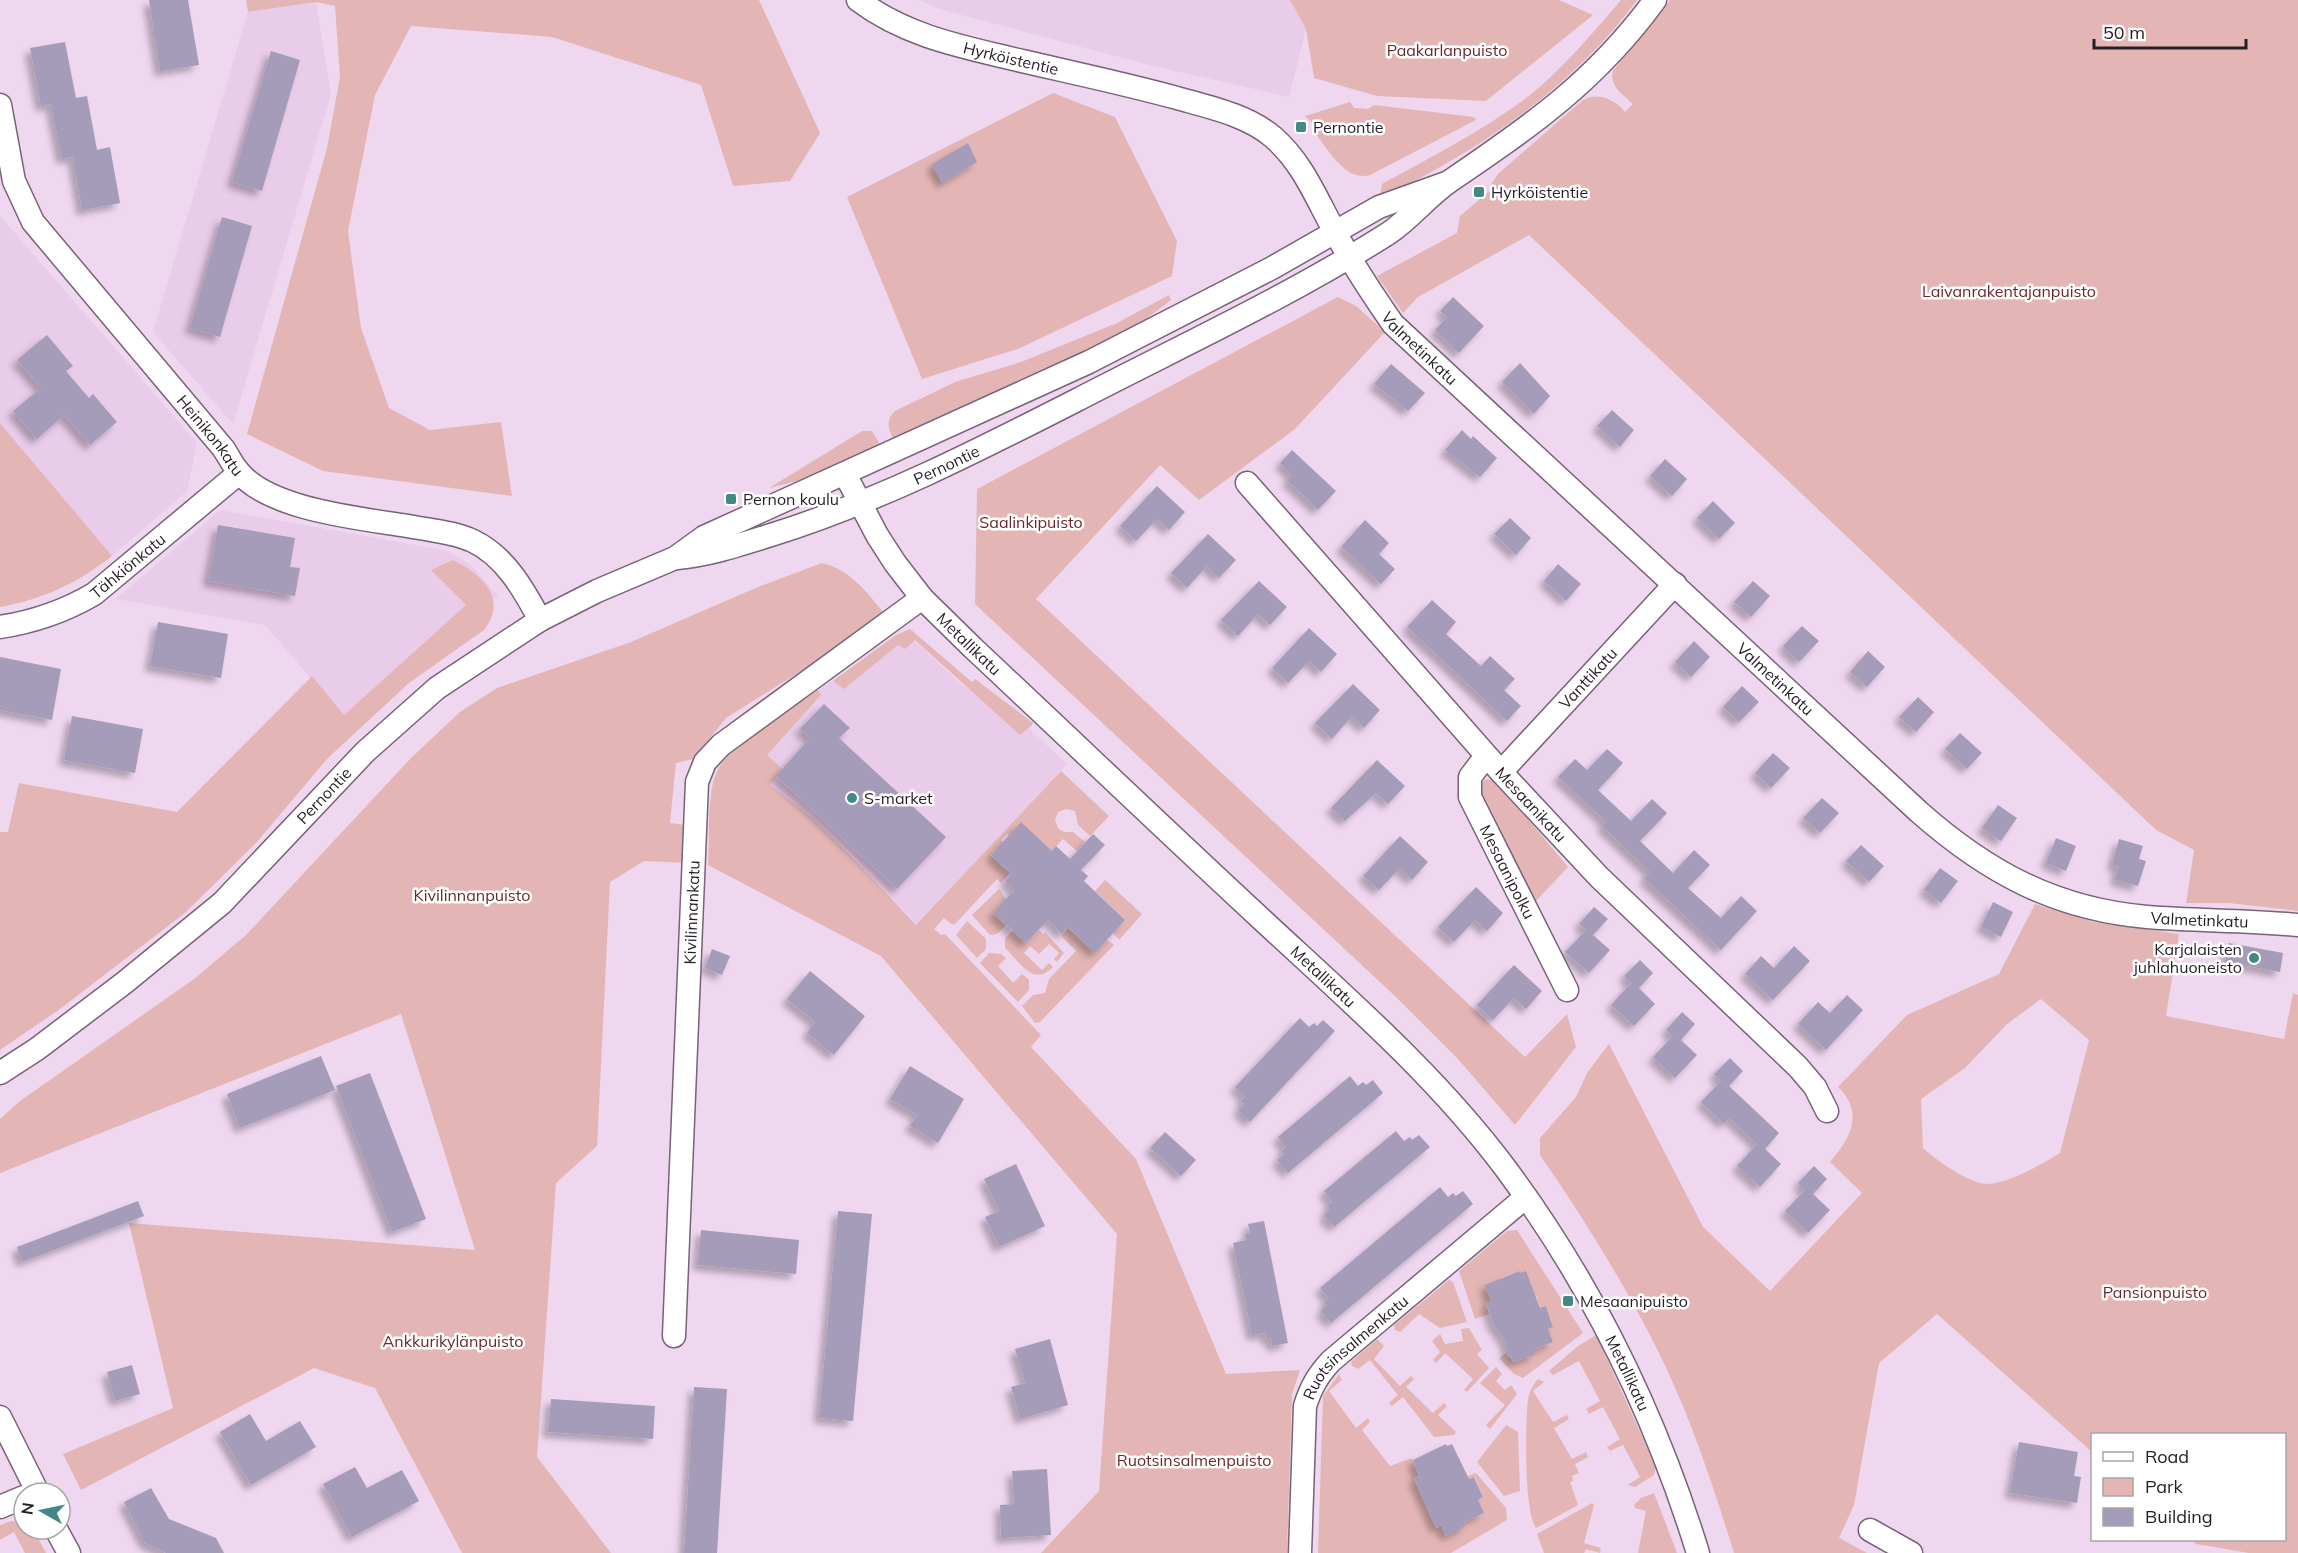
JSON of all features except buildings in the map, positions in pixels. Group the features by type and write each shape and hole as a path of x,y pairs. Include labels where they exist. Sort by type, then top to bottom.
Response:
{"street":[{"name":"Hyrköistentie","path":"858,0 887,20 939,41 1130,85 1215,109 1254,125 1287,150 1305,174 1349,257"},
{"name":"Pernontie","path":"675,558 705,556 810,523 860,503 1010,434 1205,337 1349,257 1409,218 1446,183 1516,138 1560,103 1617,49 1655,0"},
{"name":"Heinikonkatu","path":"0,105 7,187 33,222 224,448 239,473 267,493 303,507 447,532 473,541 495,556 522,586 540,620"},
{"name":"Pernontie","path":"0,1073 37,1049 124,983 222,903 365,752 405,714 472,662 540,620 597,591 675,558 704,537 1098,357 1272,268 1402,197 1446,183"},
{"name":"Valmetinkatu","path":"1349,257 1393,324 1918,812 1957,845 2005,876 2063,900 2146,917 2242,920 2298,925"},
{"name":"Tähkiönkatu","path":"0,627 44,617 73,606 94,594 239,473"},
{"name":"Metallikatu","path":"846,474 884,547 922,598 1415,1064 1505,1167 1597,1308 1627,1366 1675,1480 1698,1553"},
{"name":"Mesaanikatu","path":"1247,483 1494,764 1599,878 1798,1067 1815,1087 1827,1111"},
{"name":"Vanttikatu","path":"1494,764 1675,584"},
{"name":"Kivilinnankatu","path":"674,1336 696,782 705,762 721,745 922,598"},
{"name":"Mesaanipolku","path":"1494,764 1470,777 1470,797 1567,990"},
{"name":"Ruotsinsalmenkatu","path":"1300,1553 1305,1406 1315,1381 1331,1361 1526,1197"},
{"path":"0,1417 27,1481"},
{"path":"1870,1530 1911,1553"}],"shaded area":[{"path":"919,0 1290,0 1306,29 1289,97 1149,65 936,8"},
{"path":"316,2 331,94 233,424 153,332 248,12"},
{"path":"0,216 197,443 187,491 112,556 0,423"},
{"path":"220,510 448,551 471,565 498,596 343,715 265,625 116,599"},
{"path":"890,640 914,640 962,685 1010,711 1067,764 917,925 851,854 792,801 744,767 734,751"}],"green space":[{"path":"246,0 759,0 820,133 790,181 733,186 701,85 552,37 411,26 375,95 348,231 361,328 389,408 430,430 501,422 512,496 323,471 247,434 327,148 340,77 335,6 316,2 248,12"},
{"name":"Paakarlanpuisto","path":"1290,0 1559,0 1593,15 1486,101 1377,96 1314,78 1306,29"},
{"path":"1621,0 1637,0 1592,53 1539,100 1482,142 1452,160 1402,189 1380,195 1382,184 1473,133 1525,99 1563,65"},
{"name":"Laivanrakentajanpuisto","path":"1670,0 2298,0 2298,911 2229,903 2186,903 2194,850 2156,830 1529,235 1418,297 1403,313 1377,276 1457,233 1460,216 1493,188 1491,184 1499,173 1583,100 1595,97 1606,98 1625,112 1633,104 1615,86 1613,71"},
{"path":"1053,93 1115,117 1177,241 1172,276 1020,348 922,379 847,197"},
{"path":"1350,102 1354,108 1368,109 1374,105 1474,117 1476,120 1370,175 1361,176 1353,174 1338,163 1314,132 1315,126 1305,116"},
{"path":"1169,295 1171,300 1125,335 895,443 889,430 889,423 895,411 955,382 1021,362 1117,323"},
{"name":"Saalinkipuisto","path":"1338,297 1356,306 1385,332 1295,429 1199,500 1160,465 1036,599 1525,1057 1567,1014 1576,1047 1515,1125 1458,1059 1396,997 975,604 977,489"},
{"path":"0,423 112,556 59,589 0,607"},
{"path":"862,431 872,431 882,448 820,475 769,488"},
{"path":"453,560 482,580 493,597 494,608 484,630 409,683 327,759 257,842 185,913 60,1009 0,1050 0,832 8,832 19,783 177,812 312,676 344,715 466,605 431,570"},
{"name":"Kivilinnanpuisto","path":"822,563 841,570 849,576 883,612 874,625 726,718 693,759 676,763 670,823 685,825 687,863 644,861 610,882 597,1146 556,1183 537,1457 611,1553 462,1553 375,1388 314,1368 81,1490 63,1454 173,1408 129,1223 475,1250 401,1014 0,1173 0,1119 20,1101 194,979 246,935 411,758 460,712 497,688 631,642 758,587"},
{"path":"910,629 972,682 975,679 1033,723 1032,725 1020,735 915,640 905,649 898,645 844,689 833,681 896,635"},
{"name":"Ruotsinsalmenpuisto","path":"818,690 821,695 767,755 783,770 770,785 829,834 916,925 1061,771 1109,816 1090,836 1078,825 1075,811 1066,809 1058,812 1055,820 1058,828 1064,832 1073,832 1085,842 1077,851 1063,839 1052,851 1021,823 1009,836 1007,834 1001,840 1003,842 991,855 1010,873 1001,883 997,879 955,924 951,924 944,918 934,929 941,935 945,934 1041,1035 1031,1047 1136,1159 1226,1374 1300,1370 1292,1394 1287,1553 1041,1553 1099,1491 1117,1234 881,956 708,865 710,802 718,769 725,759 749,737"},
{"path":"1486,779 1496,781 1568,867 1536,901 1482,802 1481,783"},
{"path":"1105,880 1142,914 1119,940 1113,933 1125,920 1095,891"},
{"path":"999,889 1006,899 993,913 1006,925 997,934 990,935 972,915"},
{"name":"Pansionpuisto","path":"2035,904 2094,922 2179,934 2166,1016 2284,1039 2293,993 2298,995 2298,1553 2249,1553 2196,1544 2192,1541 2286,1541 2286,1433 2091,1433 2091,1451 1937,1314 1879,1363 1854,1505 1839,1538 1867,1553 1734,1553 1697,1442 1663,1361 1611,1266 1540,1155 1540,1138 1576,1097 1587,1073 1609,1044 1703,1227 1770,1291 1862,1193 1830,1162 1852,1126 1851,1106 1838,1087 1907,1015 1999,974","holes":["2041,999 2089,1040 2060,1153 2015,1177 1987,1184 1963,1176 1944,1165 1923,1148 1921,1099 1965,1068 2007,1024"]},
{"path":"967,921 986,939 986,949 977,958 956,935"},
{"path":"1068,928 1095,952 1107,940 1114,945 1040,1022 1035,1023 1022,1006 1033,995 1045,993 1049,979 1076,951 1061,936"},
{"path":"1039,930 1043,934 1045,932 1064,953 1057,962 1054,959 1059,953 1049,944 1039,954 1030,946 1024,953 1042,970 1049,963 1053,967 1039,975 1028,971 1005,948 1005,938 1013,931 1026,943"},
{"path":"989,953 1001,954 1006,958 998,966 1013,983 1022,974 1029,980 1029,990 1018,1002 980,963"},
{"path":"1517,1230 1583,1333 1523,1378 1514,1374 1499,1358 1507,1353 1514,1362 1535,1355 1533,1350 1553,1342 1548,1329 1553,1326 1546,1306 1540,1308 1536,1295 1529,1297 1519,1271 1502,1277 1491,1301 1486,1303 1489,1314 1475,1319 1459,1271 1507,1231"},
{"path":"1449,1280 1453,1282 1467,1322 1440,1328 1419,1314 1400,1332 1395,1330 1394,1325"},
{"path":"1469,1328 1482,1350 1477,1354 1489,1368 1467,1392 1464,1390 1473,1379 1445,1353 1436,1363 1433,1360 1440,1352 1432,1341 1440,1334 1445,1344 1463,1341 1461,1329"},
{"path":"1596,1335 1656,1467 1654,1475 1635,1487 1628,1485 1640,1477 1623,1445 1610,1451 1607,1447 1620,1439 1603,1407 1589,1414 1586,1409 1600,1401 1579,1361 1553,1375 1549,1371 1578,1346"},
{"path":"1377,1339 1384,1346 1374,1359 1400,1386 1411,1376 1414,1379 1406,1387 1433,1413 1444,1403 1447,1406 1438,1415 1456,1432 1454,1435 1434,1437 1403,1397 1392,1406 1389,1403 1398,1395 1370,1360 1358,1369 1352,1366 1351,1362"},
{"path":"1496,1367 1502,1374 1496,1381 1505,1390 1511,1385 1517,1394 1490,1429 1486,1425 1505,1405 1480,1383"},
{"path":"1339,1374 1342,1380 1329,1391 1356,1428 1368,1418 1370,1422 1362,1430 1390,1466 1412,1458 1419,1476 1414,1479 1436,1527 1441,1525 1446,1535 1466,1526 1464,1522 1483,1513 1478,1500 1483,1497 1475,1477 1469,1479 1468,1476 1476,1473 1506,1508 1507,1520 1451,1553 1318,1553 1323,1396"},
{"path":"1538,1379 1544,1382 1533,1391 1553,1422 1567,1415 1569,1419 1554,1428 1572,1459 1586,1452 1588,1457 1575,1464 1579,1473 1572,1476 1573,1481 1570,1482 1578,1505 1536,1528 1532,1519 1527,1486 1526,1428 1529,1397"},
{"path":"1506,1425 1518,1432 1520,1491 1504,1496 1477,1462"},
{"path":"1654,1493 1677,1553 1638,1553 1646,1511 1635,1508 1634,1505 1641,1498"},
{"path":"1592,1503 1594,1505 1584,1543 1601,1548 1600,1553 1586,1549 1584,1553 1544,1553 1537,1534"},
{"path":"12,1521 12,1533 0,1540 0,1525"},
{"path":"19,1541 40,1541 46,1553 25,1553"}],"place":[{"name":"Pernontie","path":"1301,127"},
{"name":"Hyrköistentie","path":"1479,192"},
{"name":"Pernon koulu","path":"731,499"},
{"name":"S-market","path":"852,798"},
{"name":"Karjalaisten juhlahuoneisto","path":"2254,958"},
{"name":"Mesaanipuisto","path":"1568,1301"}],"park label":[{"name":"Ankkurikylänpuisto","path":"453,1341"}]}
